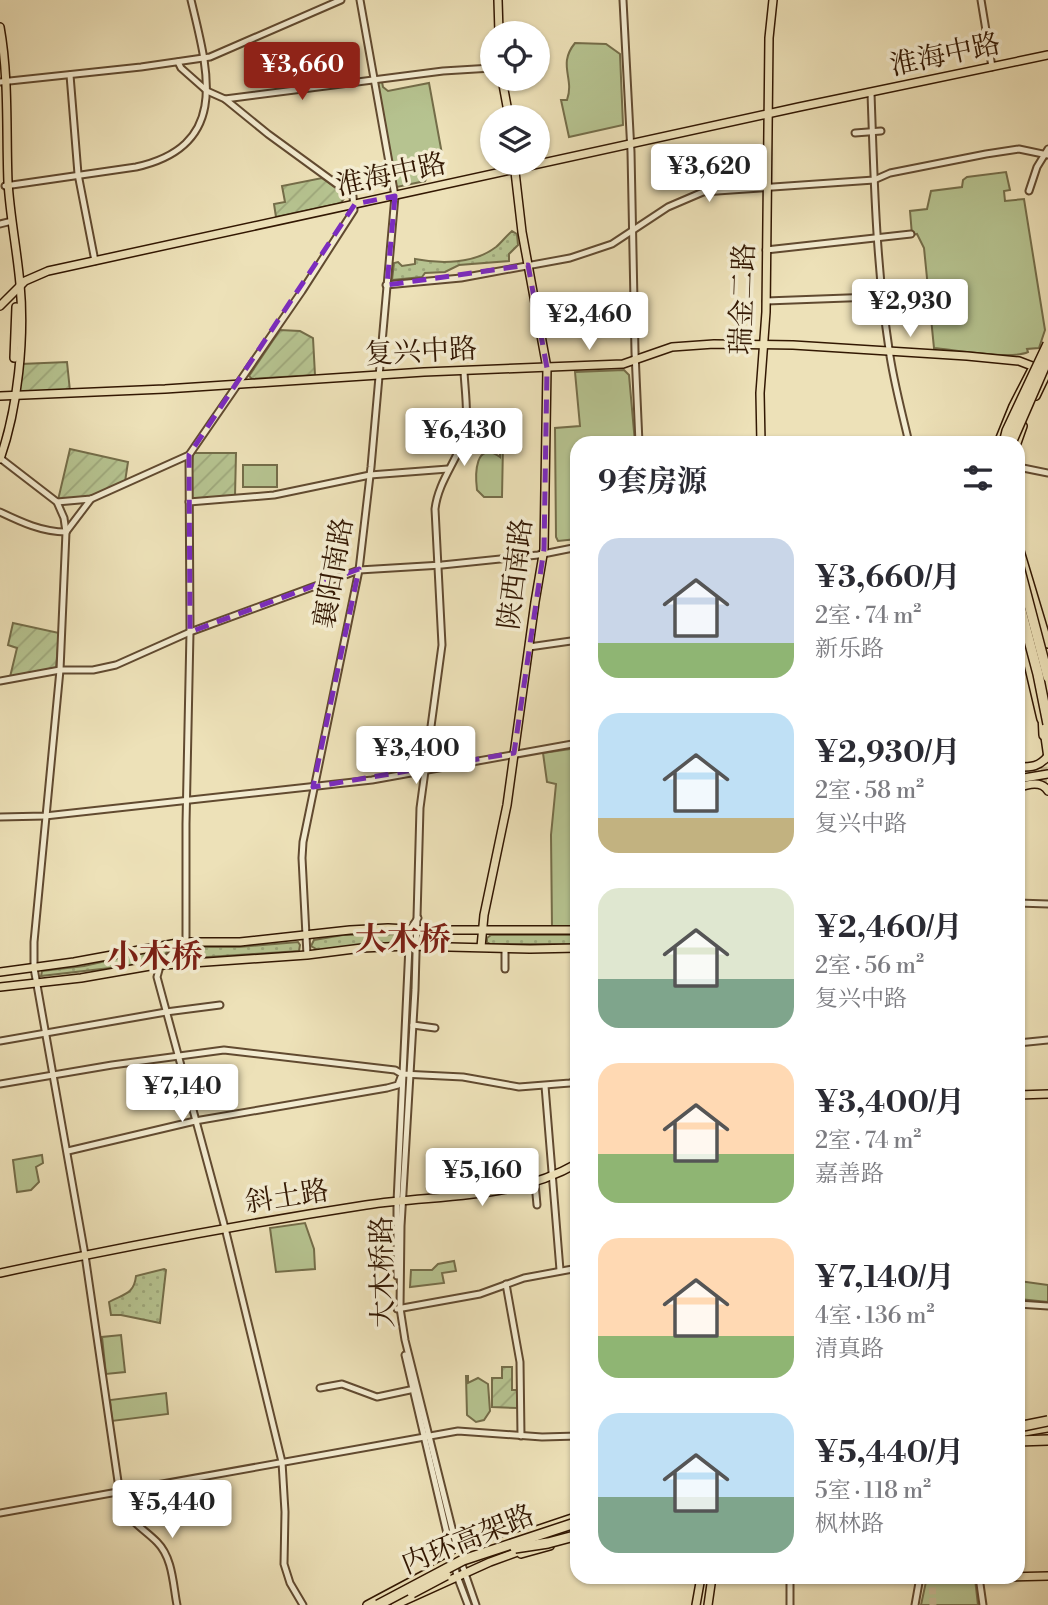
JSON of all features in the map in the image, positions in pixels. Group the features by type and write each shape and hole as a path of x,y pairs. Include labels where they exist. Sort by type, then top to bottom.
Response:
{"highway":[{"path":"1006,436 1048,344"},
{"path":"1014,436 1048,358"},
{"path":"1025,583 1048,657"},
{"path":"1025,588 1048,677"},
{"path":"1025,627 1048,724"},
{"path":"1025,640 1042,709 1044,735"},
{"path":"1025,1434 1048,1431"},
{"path":"1025,1434 1048,1431"},
{"name":"内环高架路","path":"377,1605 463,1560 570,1528"},
{"name":"内环高架路","path":"388,1605 513,1545"}],"main road":[{"path":"498,0 499,21"},
{"name":"瑞金二路","path":"761,436 760,393 766,301 769,38 773,0"},
{"path":"0,27 6,186 19,277 21,329 0,458"},
{"path":"0,51 2,82"},
{"name":"淮海中路","path":"550,160 631,145 1048,55"},
{"name":"淮海中路","path":"0,306 25,281 41,273 395,196 480,175"},
{"name":"陕西南路","path":"481,947 482,929 505,817 543,554 547,368 515,175"},
{"path":"11,222 19,289"},
{"path":"19,277 41,273"},
{"path":"1001,436 1048,336"},
{"name":"复兴中路","path":"0,396 623,364 672,347 764,344 1019,361 1048,372"},
{"path":"1020,436 1048,372"},
{"path":"0,450 12,396"},
{"path":"1025,580 1037,642 1048,757 1041,764 1025,767"},
{"path":"1025,591 1037,642"},
{"path":"1025,616 1048,667"},
{"path":"1025,629 1037,642"},
{"path":"1025,779 1044,772"},
{"path":"1025,781 1040,780"},
{"path":"1025,782 1042,785 1048,791"},
{"path":"0,972 185,942 240,942 350,930 570,930"},
{"path":"0,986 37,984 190,963 413,946 570,948"},
{"path":"1025,1095 1048,1094"},
{"name":"斜土路","path":"0,1273 225,1228 400,1201 485,1194 535,1183 570,1167"},
{"path":"367,1605 469,1552 570,1528"},
{"path":"395,1605 461,1574 570,1529"},
{"path":"1025,1574 1048,1575"},
{"path":"1025,1576 1048,1575"},
{"path":"696,1605 700,1584"},
{"path":"708,1605 711,1584"}],"street":[{"path":"6,186 146,164 174,154 185,145 202,119 207,102 205,58 191,0"},
{"path":"2,82 205,58 341,0"},
{"name":"襄阳南路","path":"307,955 302,852 359,570 395,196 360,0"},
{"path":"623,0 631,145 639,436"},
{"path":"981,0 992,67"},
{"path":"57,502 91,499 189,455 302,291 354,210 353,196 225,99 207,91 178,62"},
{"path":"225,99 443,71 480,69"},
{"path":"70,75 78,174 95,261"},
{"path":"871,93 874,180 883,297 889,351 907,436"},
{"path":"855,133 881,131"},
{"path":"386,285 461,278 570,258 612,244 668,207 703,192 874,180 890,173 986,154 1019,149 1047,153 1037,167 1029,191"},
{"path":"0,224 11,222"},
{"path":"766,250 911,234"},
{"path":"766,301 928,295"},
{"name":"大木桥路","path":"464,371 465,428 462,442 439,489 435,506 442,645 420,808 418,918 414,928 402,1074 398,1308 468,1605"},
{"path":"189,455 190,632 185,942 190,963"},
{"path":"0,458 57,502 64,518 66,532 60,670 34,942 34,968 85,1255 119,1492 125,1513 158,1543 167,1556 177,1605"},
{"path":"189,502 274,495 370,475 448,469"},
{"path":"1025,469 1048,474"},
{"path":"66,532 91,499"},
{"path":"0,512 23,523 66,532"},
{"path":"0,681 60,670 93,670 116,665 190,632 359,570 437,565 570,549"},
{"path":"529,647 570,641"},
{"path":"0,817 46,816 313,787 424,771 570,744"},
{"path":"1025,902 1048,903"},
{"path":"185,942 160,966 157,977 225,1228 282,1462 284,1564 289,1582 303,1605"},
{"name":"大木桥路","path":"400,1201 411,1075 413,946"},
{"path":"505,948 505,969"},
{"path":"0,1041 220,1005"},
{"path":"413,1025 435,1027"},
{"path":"1025,1042 1048,1040"},
{"path":"0,1084 224,1050 396,1070 402,1074 463,1077 508,1087 570,1083"},
{"path":"68,1151 195,1121 387,1088 398,1085 402,1074"},
{"path":"545,1086 561,1270"},
{"path":"535,1183 537,1205"},
{"path":"398,1308 480,1294 524,1278 570,1269"},
{"path":"506,1284 521,1372 520,1436"},
{"path":"1025,1304 1048,1306"},
{"path":"320,1388 342,1384 377,1397 410,1390"},
{"path":"0,1513 468,1431 520,1436 570,1436"},
{"name":"大木桥路","path":"461,1574 476,1605"},
{"path":"790,1584 790,1605"},
{"path":"915,1605 919,1584"},
{"path":"980,1584 983,1605"}],"highlighted area":[{"path":"395,196 387,285 528,265 547,368 546,490 544,549 514,753 313,787 359,569 190,632 189,455 355,204"}],"green space":[{"path":"575,43 606,44 620,54 623,125 569,137 561,100 567,100 569,92 567,58"},
{"path":"377,82 382,82 388,91 429,83 442,154 435,161 425,181 397,187 395,184"},
{"path":"1006,172 1010,190 1004,191 1005,201 1024,199 1045,330 1039,348 1010,355 934,348 924,248 917,234 912,235 910,211 927,209 931,191 962,187 963,180 967,177"},
{"path":"322,178 346,195 341,203 276,217 274,204 285,202 282,186"},
{"path":"512,231 517,234 518,245 509,254 509,261 459,265 445,272 392,280 394,263 398,262 402,266 415,264 415,259 436,262 468,260 487,253"},
{"path":"280,330 300,331 313,338 315,375 252,379 249,376"},
{"path":"67,362 70,391 17,394 21,364"},
{"path":"624,370 629,375 634,436 570,436 570,540 558,541 555,428 580,426 575,372"},
{"path":"500,445 503,445 502,497 484,497 477,490 478,461 486,453 500,457"},
{"path":"70,449 128,462 125,482 89,497 58,500"},
{"path":"193,453 236,453 235,496 190,500"},
{"path":"243,465 277,465 277,487 243,487"},
{"path":"13,623 59,633 56,668 10,677 17,648 8,645"},
{"path":"570,749 570,926 552,927 551,835 556,784 547,782 543,753"},
{"path":"405,934 405,944 318,950 311,946 314,940 343,935"},
{"path":"491,935 570,935 570,944 490,944 487,938"},
{"path":"298,942 299,951 193,958 191,955 192,947 239,947"},
{"path":"166,948 167,952 159,961 153,963 41,976 42,971 84,966"},
{"path":"42,1155 43,1163 36,1167 39,1182 31,1190 17,1192 13,1160"},
{"path":"305,1223 314,1249 315,1269 276,1272 270,1228"},
{"path":"454,1261 456,1271 442,1273 444,1283 410,1287 411,1270 432,1270 438,1264"},
{"path":"164,1269 160,1323 111,1315 109,1302 130,1290 136,1276"},
{"path":"1025,1282 1048,1285 1048,1302 1025,1300"},
{"path":"121,1335 125,1372 106,1374 102,1337"},
{"path":"502,1367 512,1367 512,1390 517,1390 517,1408 492,1407 492,1378 502,1378"},
{"path":"466,1376 468,1383 478,1378 488,1384 490,1411 484,1420 476,1422 467,1415"},
{"path":"166,1393 168,1414 112,1421 110,1400"},
{"path":"926,1584 976,1584 978,1605 921,1605"}],"tunnel":[{"path":"1041,771 1048,770"},
{"path":"1040,780 1048,780"},
{"path":"932,1584 933,1605"}],"district":[{"name":"大木桥","path":"403,940"},
{"name":"小木桥","path":"155,957"}]}
